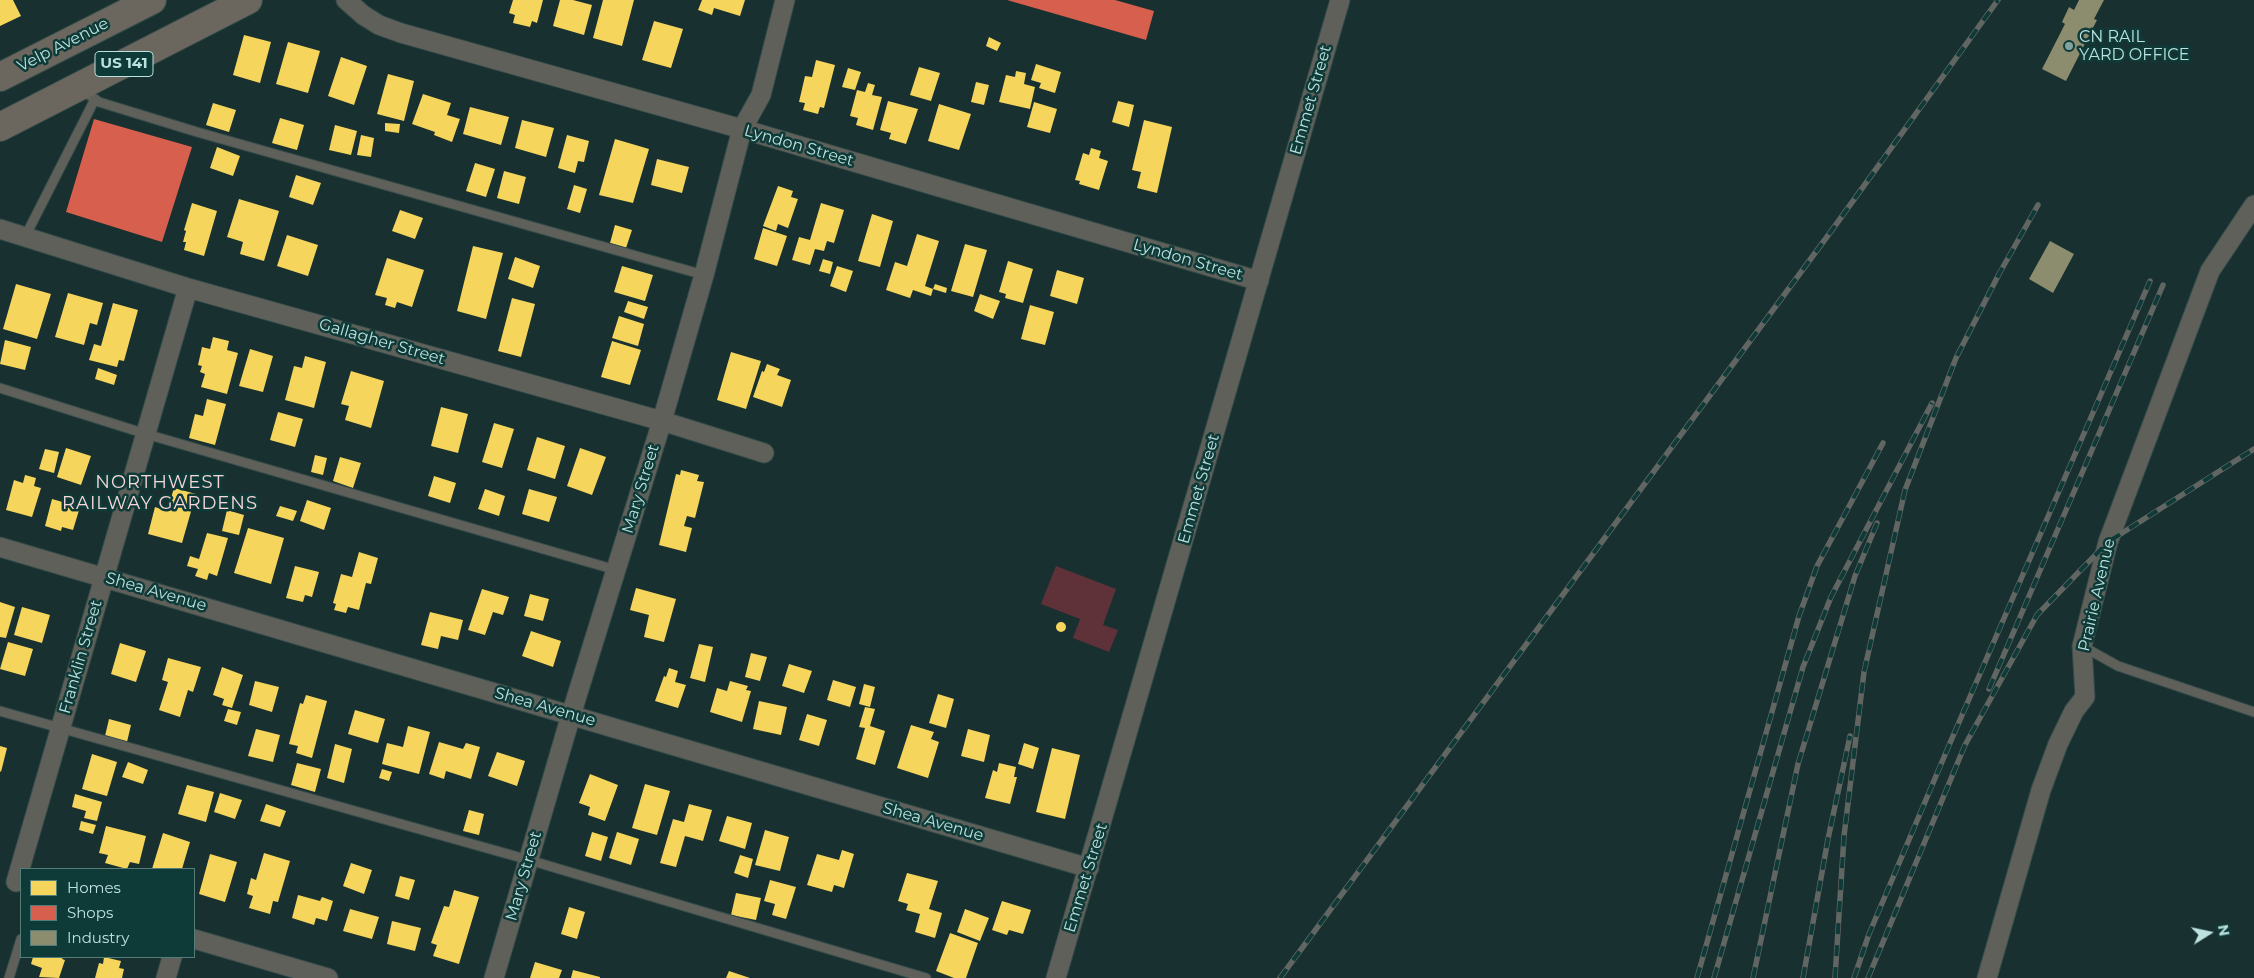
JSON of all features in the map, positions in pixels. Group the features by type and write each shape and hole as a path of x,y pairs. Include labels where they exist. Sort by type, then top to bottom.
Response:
{"main road":[{"name":"Velp Avenue","path":"0,77 152,0"},
{"name":"US 141","path":"0,127 86,93 248,0"}],"street":[{"name":"Lyndon Street","path":"346,0 362,15 379,25 401,33 742,129 1259,281"},
{"name":"Mary Street","path":"494,978 528,860 662,421 704,275 742,129 761,95 785,0"},
{"name":"Emmet Street","path":"1056,978 1340,0"},
{"name":"Prairie Avenue","path":"1987,978 2041,790 2058,744 2074,711 2085,697 2082,646 2108,542 2210,271 2254,204"},
{"name":"Gallagher Street","path":"0,230 188,288 662,421 764,453"},
{"name":"Franklin Street","path":"12,881 60,728 188,288"},
{"name":"Shea Avenue","path":"0,547 104,576 1089,868"},
{"path":"195,939 328,978"},
{"path":"166,978 172,958"}],"lane":[{"path":"25,237 86,93 197,132 704,275"},
{"path":"0,388 146,434 616,570"},
{"path":"2082,646 2118,666 2254,712"},
{"path":"0,711 528,860 926,978"},
{"path":"9,978 20,942"}],"shaded area":[{"path":"1056,566 1116,589 1103,625 1118,630 1109,652 1073,638 1080,619 1041,604"}],"building: Homes":[{"path":"0,0 13,0 21,16 0,26"},
{"path":"513,0 543,0 537,23 532,21 530,27 513,23 515,15 509,13"},
{"path":"560,0 573,0 592,5 584,35 553,26"},
{"path":"603,0 634,0 622,46 593,38"},
{"path":"702,0 745,0 740,16 714,8 712,15 698,10"},
{"path":"654,21 683,29 671,68 642,60"},
{"path":"244,35 271,42 260,83 233,75"},
{"path":"989,37 1001,43 997,51 986,46"},
{"path":"288,42 320,51 308,93 276,84"},
{"path":"341,57 367,66 354,105 328,96"},
{"path":"816,60 835,65 824,108 820,107 818,114 803,110 805,103 799,102 805,76 812,77"},
{"path":"1036,64 1061,72 1055,93 1039,88 1041,83 1031,80"},
{"path":"919,67 940,73 931,101 910,95"},
{"path":"848,68 861,72 855,90 842,87"},
{"path":"1016,71 1026,73 1024,84 1035,87 1030,109 999,102 1006,75 1015,77"},
{"path":"388,74 414,81 404,121 377,114"},
{"path":"976,82 989,85 984,105 971,102"},
{"path":"868,83 875,85 872,95 882,97 873,130 856,125 858,118 850,116 857,90 865,92"},
{"path":"423,94 451,103 447,115 460,119 452,142 434,135 435,132 412,124"},
{"path":"888,101 918,109 906,144 889,139 891,133 880,130"},
{"path":"1118,101 1134,105 1129,127 1112,122"},
{"path":"1034,102 1057,109 1050,133 1027,127"},
{"path":"213,103 236,110 229,132 206,125"},
{"path":"939,104 971,114 959,150 928,141"},
{"path":"470,107 509,117 501,145 463,134"},
{"path":"280,118 304,125 297,150 272,143"},
{"path":"522,120 554,128 546,157 515,148"},
{"path":"1144,120 1172,127 1157,193 1137,188 1141,172 1132,170"},
{"path":"385,123 400,124 399,133 385,131"},
{"path":"335,125 357,131 351,155 329,150"},
{"path":"361,135 374,138 371,157 357,155"},
{"path":"567,135 589,141 584,162 578,161 575,173 558,168"},
{"path":"615,139 649,149 633,203 599,195"},
{"path":"217,147 240,156 233,176 210,168"},
{"path":"1091,148 1101,151 1099,158 1108,161 1099,190 1079,184 1080,181 1075,180 1083,153 1089,155"},
{"path":"657,159 689,167 682,193 651,185"},
{"path":"475,163 495,169 486,197 466,191"},
{"path":"504,171 526,177 519,204 497,198"},
{"path":"296,175 321,183 313,205 289,197"},
{"path":"574,185 587,189 580,213 567,209"},
{"path":"778,186 793,191 791,197 798,199 788,228 778,224 776,231 763,226"},
{"path":"239,199 279,211 264,261 240,254 243,242 227,237"},
{"path":"192,203 217,211 204,256 184,250 186,242 183,242 186,231 184,230"},
{"path":"821,203 844,210 834,243 827,241 824,251 815,249 810,265 792,260 799,237 810,240"},
{"path":"400,210 423,218 415,239 392,231"},
{"path":"872,214 893,221 880,267 858,261"},
{"path":"615,225 632,230 626,248 610,243"},
{"path":"763,228 787,236 777,266 754,259"},
{"path":"917,234 939,241 925,286 933,289 931,296 913,290 910,298 886,290 895,262 907,266"},
{"path":"287,235 318,245 308,276 277,266"},
{"path":"965,244 987,250 973,297 951,291"},
{"path":"473,246 503,253 486,319 457,311"},
{"path":"515,257 540,266 533,288 508,279"},
{"path":"387,258 424,270 412,307 397,302 395,308 385,305 387,298 375,295"},
{"path":"823,259 833,262 830,274 819,271"},
{"path":"1008,261 1033,269 1023,303 1005,298 1006,294 999,292"},
{"path":"622,266 653,275 645,301 614,292"},
{"path":"837,266 853,271 846,292 830,286"},
{"path":"1057,270 1084,278 1077,304 1050,296"},
{"path":"16,284 51,294 37,339 3,329"},
{"path":"935,284 947,288 946,293 933,289"},
{"path":"68,293 103,303 97,325 90,323 84,345 55,337"},
{"path":"980,294 1000,301 993,319 974,311"},
{"path":"512,298 535,304 521,357 498,351"},
{"path":"628,301 648,307 644,319 624,312"},
{"path":"113,303 138,310 124,361 119,360 117,367 89,360 94,344 101,346"},
{"path":"1030,305 1054,312 1045,345 1021,339"},
{"path":"619,316 644,324 638,346 612,338"},
{"path":"213,337 229,341 227,350 238,353 227,394 201,387 205,374 200,372 202,366 198,365 202,347 210,349"},
{"path":"5,340 31,347 25,370 0,364"},
{"path":"612,341 641,350 630,385 601,377"},
{"path":"250,349 273,356 263,392 239,386"},
{"path":"731,352 761,361 746,409 717,400"},
{"path":"305,356 326,362 314,408 285,400 294,366 302,368"},
{"path":"767,364 780,369 777,375 791,380 782,407 753,397 762,371 764,372"},
{"path":"98,368 117,375 114,385 95,379"},
{"path":"351,371 384,381 371,428 345,420 349,406 341,404"},
{"path":"207,399 226,404 215,445 189,438 195,414 203,416"},
{"path":"441,407 468,414 458,453 431,446"},
{"path":"278,412 303,419 295,447 270,440"},
{"path":"494,423 514,429 502,468 482,462"},
{"path":"537,437 565,446 555,479 527,470"},
{"path":"66,448 91,456 81,485 57,477"},
{"path":"580,448 606,457 592,495 567,486"},
{"path":"45,449 59,452 54,473 39,469"},
{"path":"315,455 327,458 323,475 311,472"},
{"path":"340,457 361,463 353,488 333,481"},
{"path":"681,470 699,475 697,481 704,482 695,518 687,516 684,526 692,528 686,552 659,545 676,474 680,475"},
{"path":"25,475 36,478 34,486 41,488 32,517 6,510 14,480 23,483"},
{"path":"434,476 456,483 450,503 428,496"},
{"path":"174,488 196,494 182,543 148,534 155,507 167,511"},
{"path":"485,489 505,496 499,516 478,509"},
{"path":"529,489 557,497 549,522 522,514"},
{"path":"52,499 80,507 73,530 62,527 61,531 45,526"},
{"path":"307,500 331,508 324,530 300,521"},
{"path":"280,506 297,511 293,521 276,516"},
{"path":"227,510 244,515 239,535 222,531"},
{"path":"248,528 284,538 271,584 234,573"},
{"path":"207,533 228,538 217,576 209,573 207,580 195,576 198,569 187,566 190,556 199,559"},
{"path":"359,552 378,558 371,584 366,583 359,610 348,607 346,613 334,610 336,604 333,603 341,574 352,577"},
{"path":"295,566 319,572 312,597 305,595 303,602 286,598"},
{"path":"636,588 676,599 664,642 644,637 649,615 630,610"},
{"path":"482,589 509,597 503,615 493,612 485,635 468,630"},
{"path":"530,594 549,599 543,621 524,616"},
{"path":"0,602 15,607 6,638 0,637"},
{"path":"22,607 50,615 42,643 14,635"},
{"path":"430,612 463,620 458,640 441,636 438,649 421,645"},
{"path":"1059,622 1063,622 1066,627 1065,631 1059,632 1056,629 1056,625"},
{"path":"531,631 561,641 553,667 522,656"},
{"path":"8,642 33,649 25,676 0,669"},
{"path":"120,643 146,651 136,682 111,674"},
{"path":"699,644 713,647 705,682 690,678"},
{"path":"751,653 767,657 760,681 745,677"},
{"path":"168,658 201,667 193,692 188,690 180,717 159,710 168,682 162,680"},
{"path":"789,664 812,671 804,693 782,686"},
{"path":"222,667 243,675 232,708 222,705 224,699 213,695"},
{"path":"669,668 678,671 675,682 686,685 678,708 655,701"},
{"path":"833,680 856,687 850,707 827,700"},
{"path":"255,681 279,687 272,712 249,705"},
{"path":"730,681 748,686 746,690 751,691 742,722 710,712 717,688 727,691"},
{"path":"864,684 875,687 870,707 859,704"},
{"path":"938,694 954,699 946,728 929,723"},
{"path":"306,695 327,701 312,758 296,753 298,746 289,744 300,703 303,704"},
{"path":"759,701 787,707 781,735 753,729"},
{"path":"865,707 875,709 870,726 885,731 875,765 856,759 865,728 859,727"},
{"path":"228,709 241,712 237,725 224,721"},
{"path":"355,710 385,719 378,743 348,734"},
{"path":"807,714 827,720 819,746 799,740"},
{"path":"109,719 131,725 127,742 105,736"},
{"path":"911,725 934,732 931,739 939,742 928,778 897,768"},
{"path":"408,726 430,732 419,774 382,764 387,743 403,747"},
{"path":"256,729 280,735 273,762 248,756"},
{"path":"968,729 990,735 984,762 961,756"},
{"path":"439,742 463,749 466,743 480,747 471,779 446,771 444,779 429,774"},
{"path":"1024,743 1039,748 1033,769 1018,764"},
{"path":"335,744 352,749 344,783 327,778"},
{"path":"0,746 7,748 1,772 0,771"},
{"path":"1052,748 1080,755 1065,819 1036,812"},
{"path":"497,752 525,761 517,786 488,776"},
{"path":"92,754 117,762 107,796 82,789"},
{"path":"128,762 148,770 143,784 122,777"},
{"path":"297,763 321,769 315,792 291,785"},
{"path":"999,763 1016,767 1014,777 1017,777 1010,804 985,798 993,770 997,772"},
{"path":"382,769 392,772 389,781 379,778"},
{"path":"590,774 618,785 605,821 588,815 590,807 579,803"},
{"path":"645,784 670,791 657,835 632,828"},
{"path":"187,785 214,792 206,822 178,814"},
{"path":"220,793 242,800 235,819 214,812"},
{"path":"75,794 102,802 97,821 84,818 86,811 72,807"},
{"path":"266,804 286,811 280,827 260,821"},
{"path":"689,804 712,810 703,841 685,836 676,867 660,863 673,819 684,822"},
{"path":"469,810 484,814 479,835 463,831"},
{"path":"727,816 752,823 745,849 719,841"},
{"path":"81,821 96,825 93,834 79,830"},
{"path":"106,826 146,836 139,864 130,862 127,868 123,868 105,863 108,855 99,853"},
{"path":"765,830 789,837 780,871 755,865"},
{"path":"592,832 608,837 601,861 585,856"},
{"path":"617,832 639,839 631,865 609,858"},
{"path":"163,833 190,842 182,868 152,868"},
{"path":"842,850 854,854 844,888 834,885 832,892 807,885 817,854 839,860"},
{"path":"264,853 290,861 278,902 273,901 270,914 249,908 253,896 247,894 251,878 256,880"},
{"path":"210,854 237,862 225,902 199,894"},
{"path":"740,855 753,859 748,878 734,873"},
{"path":"351,863 372,870 364,894 343,886"},
{"path":"907,873 938,881 929,909 942,913 935,938 915,932 920,914 906,910 908,904 898,901"},
{"path":"400,876 415,880 409,900 395,896"},
{"path":"770,880 796,887 786,919 772,915 775,904 764,901"},
{"path":"454,890 479,897 459,964 433,956 437,945 431,943 444,906 449,907"},
{"path":"736,893 761,898 756,920 731,915"},
{"path":"298,895 320,901 322,897 333,901 327,921 316,918 314,925 292,918"},
{"path":"1002,901 1031,910 1023,934 1009,930 1007,935 992,930"},
{"path":"569,907 585,912 577,939 561,934"},
{"path":"350,909 379,917 372,939 343,931"},
{"path":"965,909 989,918 980,941 957,932"},
{"path":"392,921 421,928 415,951 387,944"},
{"path":"950,933 978,943 966,978 954,978 936,971"},
{"path":"33,958 62,958 65,960 59,978 39,977 42,968 31,964"},
{"path":"104,958 121,961 119,968 124,969 122,978 95,978 99,963 103,964"},
{"path":"535,962 562,970 559,978 530,978"},
{"path":"573,970 600,977 600,978 571,978"},
{"path":"729,971 750,978 726,978"}],"building: Shops":[{"path":"1007,0 1115,0 1154,11 1146,40"},
{"path":"94,119 192,147 162,242 66,212"}],"building: Industry":[{"name":"CN RAIL YARD OFFICE","path":"2079,0 2104,0 2094,19 2097,20 2066,81 2042,69 2065,24 2062,22 2069,7 2074,10"},
{"path":"2050,241 2074,254 2053,293 2029,279"}],"railway":[{"path":"1280,978 1832,230 1998,0"},
{"path":"1835,978 1844,836 1864,672 1905,490 1956,358 1999,274 2038,205"},
{"path":"1854,978 1869,934 1950,743 2150,281"},
{"path":"1989,689 2163,285"},
{"path":"1714,978 1803,667 1831,597 1932,403"},
{"path":"1697,978 1799,616 1817,566 1883,443"},
{"path":"1868,978 1965,745 2037,615 2108,542 2254,449"},
{"path":"1753,978 1798,764 1855,576 1877,523"},
{"path":"1803,978 1828,839 1850,736"}],"place":[{"name":"CN RAIL YARD OFFICE","path":"2069,46"}],"district":[{"name":"NORTHWEST RAILWAY GARDENS","path":"160,493"}]}
